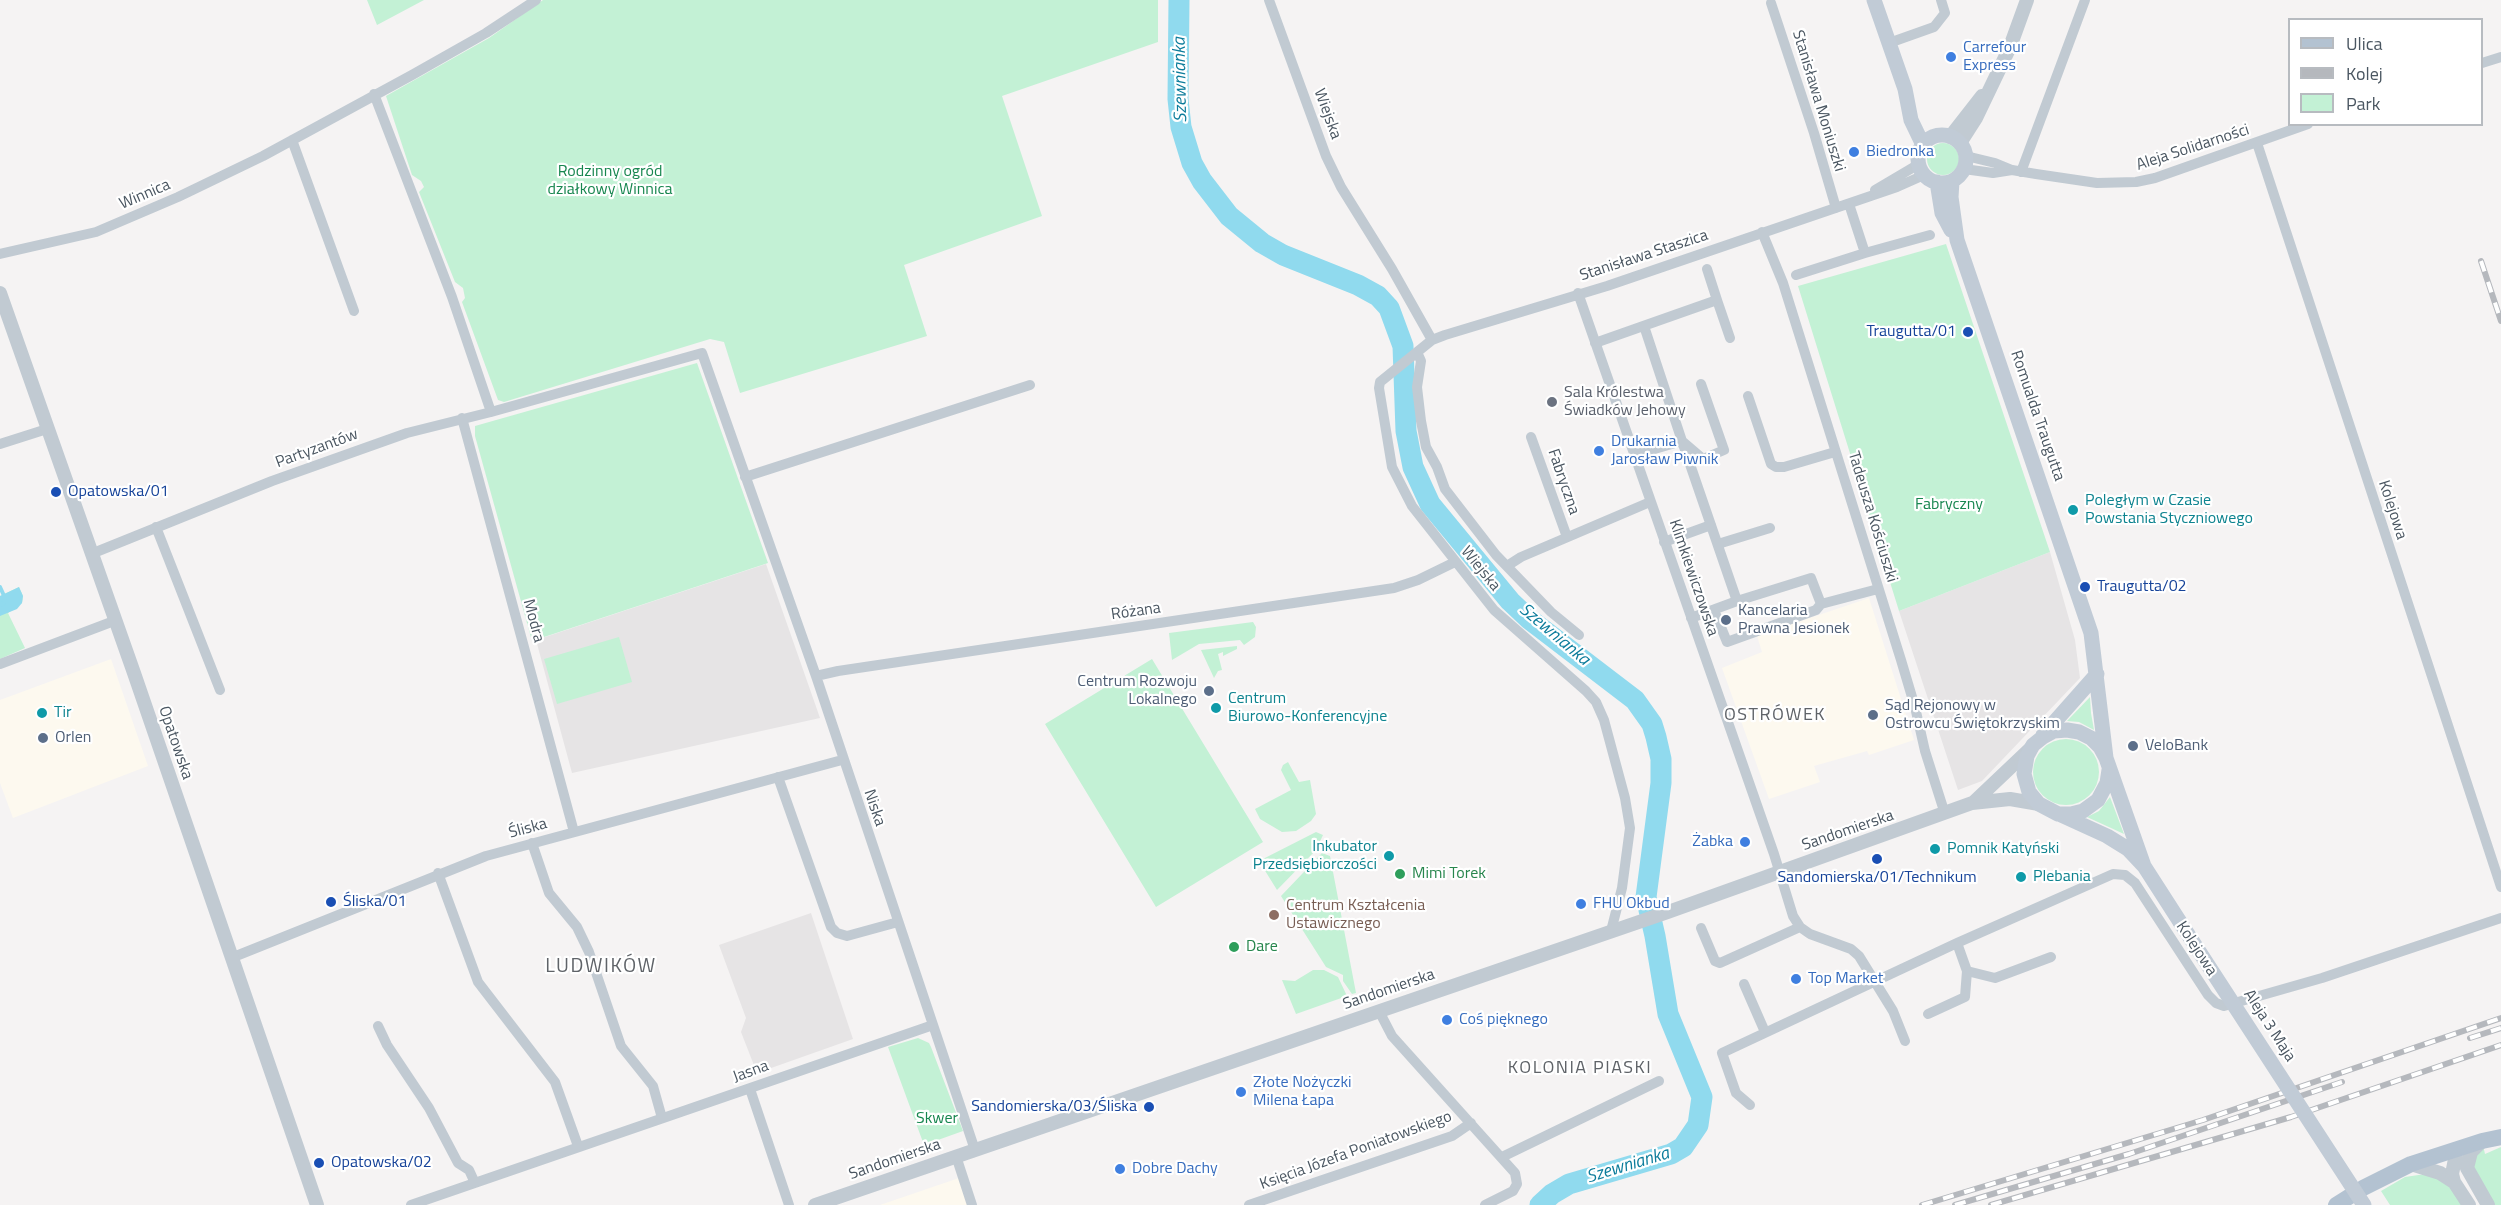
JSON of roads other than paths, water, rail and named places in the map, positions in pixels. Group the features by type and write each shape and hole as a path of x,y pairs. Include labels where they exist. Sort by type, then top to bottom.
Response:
{"main road":[{"path":"1874,0 1905,89 1928,142 1960,151 1958,178 1933,176"},
{"name":"Romualda Traugutta","path":"1928,142 1920,152 1933,176 1951,197 1957,240 2087,620 2094,648 2108,764"},
{"path":"2036,743 2054,731 2073,730 2091,738 2100,747 2108,764 2104,790 2094,804 2077,813 2058,814 2038,804 2029,792 2024,774 2027,756 2036,743 2097,674"},
{"name":"Aleja 3 Maja","path":"2108,764 2144,866 2364,1205"},
{"name":"Aleja 3 Maja","path":"2058,814 2120,843 2144,866"},
{"path":"2336,1205 2363,1188 2411,1164 2501,1137"}],"street":[{"name":"Winnica","path":"0,254 96,232 178,197 292,140 486,33 536,0"},
{"name":"Wiejska","path":"1269,0 1326,156 1341,187 1392,269 1432,340 1385,377 1379,388 1392,467 1412,506 1494,610 1586,691 1600,711 1622,783 1630,828 1622,888 1611,931"},
{"path":"1889,43 1934,27 1946,13 1941,0"},
{"path":"1960,151 2010,47 2027,0"},
{"path":"2017,171 2085,0"},
{"name":"Stanisława Moniuszki","path":"1771,3 1836,208"},
{"path":"2483,62 2501,57"},
{"path":"374,94 452,297 491,412"},
{"name":"Aleja Solidarności","path":"1960,151 1993,173 2017,171 2097,183 2136,182 2303,126"},
{"path":"292,140 354,311"},
{"name":"Kolejowa","path":"2257,143 2501,887"},
{"name":"Stanisława Staszica","path":"1432,340 1607,285 1864,197 1933,176"},
{"path":"1849,204 1865,253"},
{"name":"Tadeusza Kościuszki","path":"1762,232 1783,283 1916,706 1925,751 1945,814"},
{"path":"1796,275 1930,235"},
{"path":"1707,269 1730,338"},
{"name":"Opatowska","path":"0,293 138,684 317,1205"},
{"name":"Klimkiewiczowska","path":"1578,293 1793,916 1800,927"},
{"path":"1595,344 1717,300"},
{"path":"1644,326 1737,601"},
{"name":"Wiejska","path":"1417,352 1421,361 1417,387 1426,447 1445,489 1508,566 1551,612 1579,634"},
{"name":"Partyzantów","path":"91,554 272,481 407,433 702,353"},
{"name":"Niska","path":"702,353 816,676 842,760 975,1150"},
{"path":"1682,441 1703,459 1724,450 1701,384"},
{"path":"746,477 1030,385"},
{"path":"1748,396 1771,464 1784,467 1835,452"},
{"name":"Modra","path":"462,418 574,832"},
{"path":"0,444 47,429"},
{"name":"Fabryczna","path":"1531,437 1567,537"},
{"path":"1634,456 1682,441"},
{"name":"Fabryczna","path":"1508,566 1521,557 1650,502"},
{"path":"1664,542 1711,525"},
{"path":"156,527 220,690"},
{"path":"1718,544 1770,528"},
{"name":"Różana","path":"816,676 1394,588 1418,580 1455,562"},
{"path":"1691,618 1811,578 1821,604"},
{"path":"1714,610 1726,642 1816,610 1821,604 1878,589"},
{"path":"0,664 114,621"},
{"name":"Sandomierska","path":"1972,803 2036,743"},
{"name":"Śliska","path":"231,957 438,873 486,856 842,760"},
{"path":"778,777 831,927 841,935 847,936 898,922"},
{"name":"Sandomierska","path":"815,1205 1668,912 1972,803 2010,799 2038,804"},
{"path":"532,843 549,893 577,927 589,952 621,1046 653,1086 662,1118"},
{"path":"438,873 478,982 555,1082 578,1146"},
{"name":"Kolejowa","path":"1957,943 2113,874 2121,874 2132,879 2208,995 2216,1003 2224,1006 2301,984 2501,918"},
{"path":"1701,928 1715,961 1720,963 1800,927 1817,938 1851,949 1859,956 1876,981 1893,1011 1905,1041"},
{"path":"1750,1105 1736,1093 1722,1053 1957,943 1967,971 1965,997 1929,1014"},
{"path":"1967,971 1995,978 2051,957"},
{"path":"1744,984 1765,1032"},
{"name":"Księcia Józefa Poniatowskiego","path":"1379,1011 1392,1036 1515,1173 1516,1188 1510,1194 1485,1205"},
{"name":"Jasna","path":"411,1205 933,1025"},
{"path":"378,1026 387,1045 429,1108 458,1163 469,1170 475,1184"},
{"path":"1502,1157 1659,1081"},
{"path":"750,1089 789,1205"},
{"name":"Księcia Józefa Poniatowskiego","path":"1250,1205 1452,1136 1471,1123"},
{"path":"2482,1141 2471,1152 2467,1168 2488,1205"},
{"path":"2457,1149 2452,1170 2454,1182 2469,1205"},
{"path":"956,1156 972,1205"},
{"path":"2411,1164 2439,1173 2454,1182"}],"water":[{"path":"19,587 23,596 22,603 17,609 0,616 0,596"}],"waterway":[{"name":"Szewnianka","path":"1179,0 1178,99 1181,127 1192,163 1202,181 1229,216 1262,243 1283,255 1358,285 1378,296 1389,308 1403,346 1406,431 1413,467 1430,504 1510,601 1529,619 1635,700 1652,724 1656,737 1661,759 1661,783 1646,897 1668,1014 1702,1097 1698,1125 1683,1147 1671,1154 1569,1184 1552,1194 1540,1205"},
{"path":"0,587 5,598 4,603 0,605"}],"railway":[{"path":"2481,261 2501,321"},
{"path":"1922,1205 2203,1120 2501,1018"},
{"path":"2470,1038 2501,1028"},
{"path":"1991,1205 2291,1117 2501,1045"},
{"path":"1955,1205 2129,1154 2342,1082"}],"place":[{"name":"Carrefour Express","path":"1951,57"},
{"name":"Biedronka","path":"1854,152"},
{"name":"Traugutta/01","path":"1968,332"},
{"name":"Sala Królestwa Świadków Jehowy","path":"1552,402"},
{"name":"Drukarnia Jarosław Piwnik","path":"1599,451"},
{"name":"Opatowska/01","path":"56,492"},
{"name":"Poległym w Czasie Powstania Styczniowego","path":"2073,510"},
{"name":"Traugutta/02","path":"2085,587"},
{"name":"Kancelaria Prawna Jesionek","path":"1726,620"},
{"name":"Centrum Rozwoju Lokalnego","path":"1209,691"},
{"name":"Centrum Biurowo-Konferencyjne","path":"1216,708"},
{"name":"Tir","path":"42,713"},
{"name":"Sąd Rejonowy w Ostrowcu Świętokrzyskim","path":"1873,715"},
{"name":"Orlen","path":"43,738"},
{"name":"VeloBank","path":"2133,746"},
{"name":"Żabka","path":"1745,842"},
{"name":"Pomnik Katyński","path":"1935,849"},
{"name":"Inkubator Przedsiębiorczości","path":"1389,856"},
{"name":"Sandomierska/01/Technikum","path":"1877,859"},
{"name":"Mimi Torek","path":"1400,874"},
{"name":"Plebania","path":"2021,877"},
{"name":"Śliska/01","path":"331,902"},
{"name":"FHU Okbud","path":"1581,904"},
{"name":"Centrum Kształcenia Ustawicznego","path":"1274,915"},
{"name":"Dare","path":"1234,947"},
{"name":"Top Market","path":"1796,979"},
{"name":"Coś pięknego","path":"1447,1020"},
{"name":"Złote Nożyczki Milena Łapa","path":"1241,1092"},
{"name":"Sandomierska/03/Śliska","path":"1149,1107"},
{"name":"Opatowska/02","path":"319,1163"},
{"name":"Dobre Dachy","path":"1120,1169"}],"district":[{"name":"OSTRÓWEK","path":"1775,716"},
{"name":"LUDWIKÓW","path":"601,967"},
{"name":"KOLONIA PIASKI","path":"1580,1069"}],"park label":[{"name":"Rodzinny ogród działkowy Winnica","path":"610,181"},
{"name":"Fabryczny","path":"1949,505"},
{"name":"Skwer","path":"937,1119"}]}
